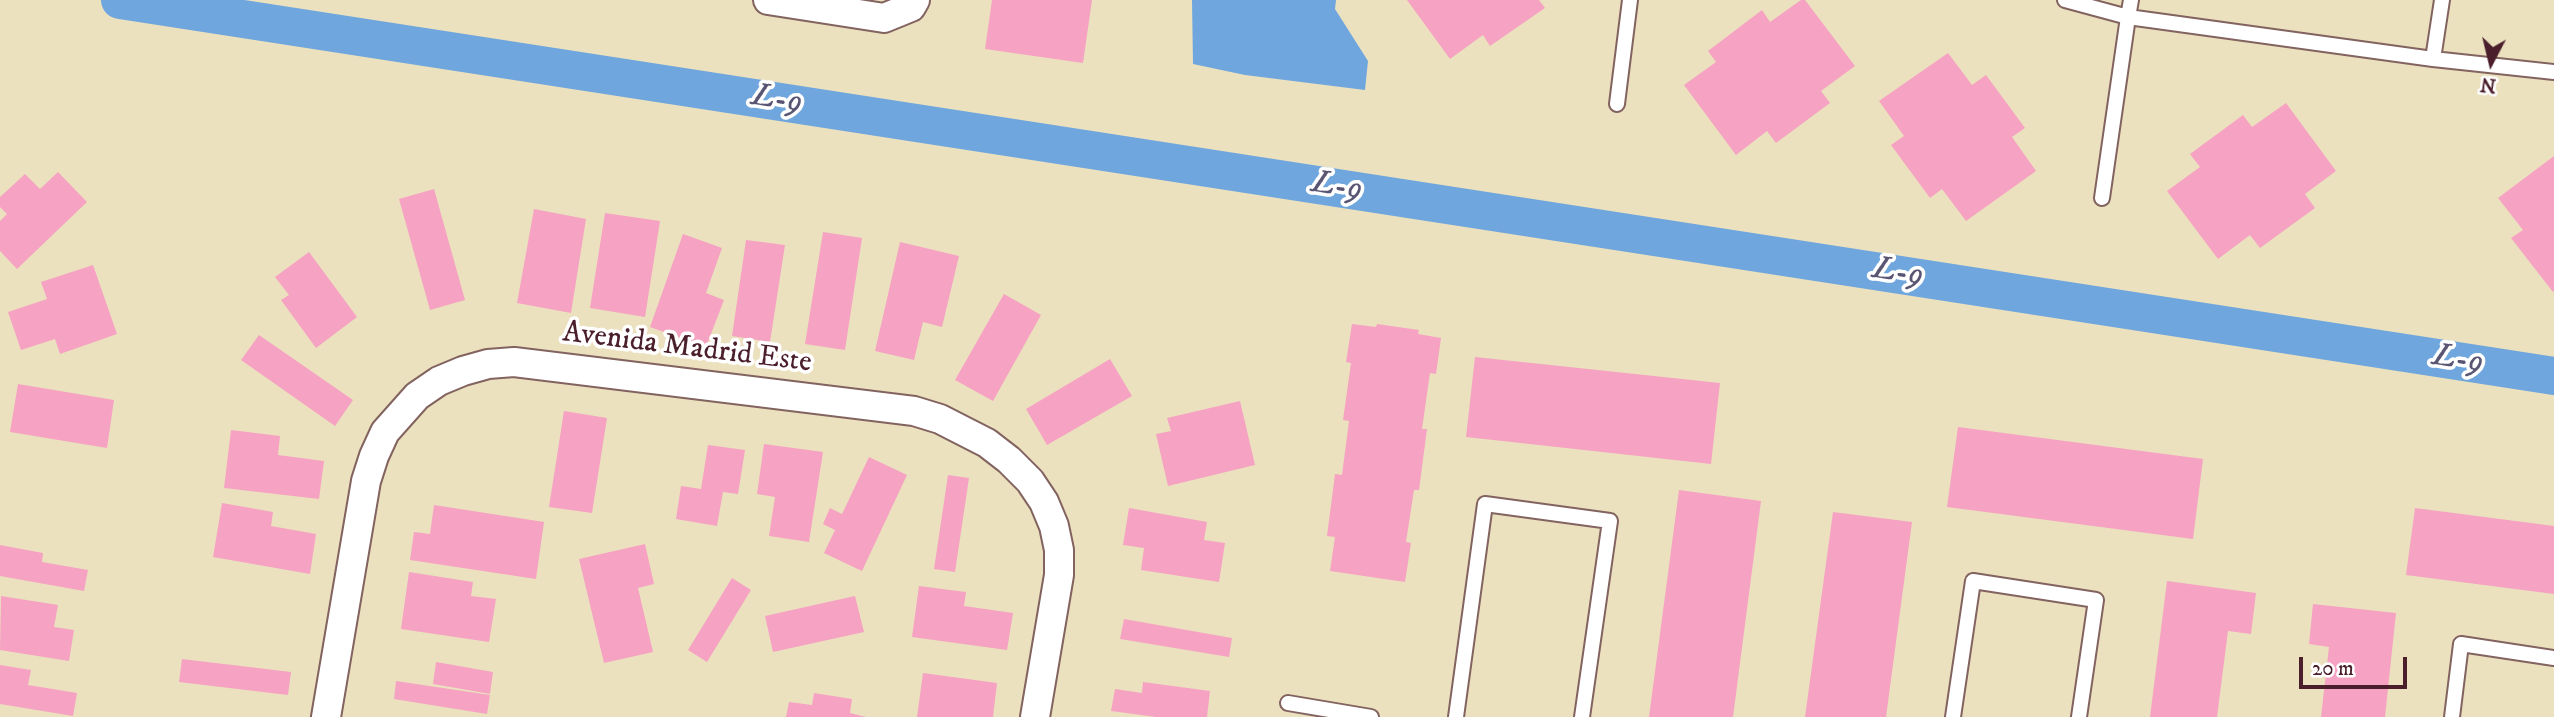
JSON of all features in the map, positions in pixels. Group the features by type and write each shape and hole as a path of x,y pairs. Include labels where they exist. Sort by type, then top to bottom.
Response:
{"street":[{"path":"768,0 884,18 911,7 915,0"},
{"name":"Avenida Madrid Este","path":"326,717 366,481 385,432 417,396 439,381 463,370 514,362 914,411 940,419 987,443 1030,481 1044,502 1054,526 1059,550 1059,575 1035,717"}],"lane":[{"path":"1617,104 1630,0"},
{"path":"2065,0 2129,17 2433,59 2554,72"},
{"path":"2102,198 2131,0"},
{"path":"2433,59 2442,0"},
{"path":"1457,717 1485,504 1610,521 1582,717"},
{"path":"1952,717 1973,581 2096,600 2080,717"},
{"path":"2452,717 2461,644 2554,658"},
{"path":"1288,703 1371,717"}],"water":[{"path":"1192,0 1336,0 1335,9 1368,61 1365,90 1245,75 1193,64"}],"building":[{"path":"992,0 1092,0 1083,63 985,49"},
{"path":"1407,0 1539,0 1545,8 1490,46 1483,35 1450,59"},
{"path":"1801,0 1805,0 1855,66 1821,91 1830,103 1776,143 1767,131 1736,155 1684,85 1716,62 1708,51 1762,10 1770,22"},
{"path":"1948,53 1972,85 1986,75 2025,128 2012,137 2036,171 1966,221 1942,189 1930,198 1891,145 1904,136 1879,101"},
{"path":"2286,103 2336,171 2305,194 2315,208 2260,248 2250,235 2218,259 2167,191 2200,167 2190,154 2243,115 2252,127"},
{"path":"2554,156 2553,292 2511,238 2523,230 2498,198"},
{"path":"58,172 87,202 17,269 0,251 0,221 7,214 0,207 0,197 25,174 40,189"},
{"path":"434,189 465,300 430,310 399,199"},
{"path":"534,209 586,219 571,313 517,303"},
{"path":"605,213 660,221 645,317 590,308"},
{"path":"823,232 862,238 845,350 805,344"},
{"path":"683,234 722,248 706,293 724,300 706,347 650,327"},
{"path":"746,240 785,245 770,342 732,336"},
{"path":"900,242 959,256 942,327 923,322 914,360 875,351"},
{"path":"309,252 357,317 316,348 281,300 289,295 275,277"},
{"path":"93,265 117,334 60,354 55,339 21,350 8,312 47,299 41,282"},
{"path":"1004,294 1041,315 993,401 955,380"},
{"path":"1352,324 1376,327 1377,324 1419,330 1418,334 1441,338 1436,374 1430,373 1422,429 1427,429 1419,490 1414,490 1406,542 1411,543 1405,582 1330,571 1335,537 1327,536 1335,474 1342,475 1349,421 1343,420 1351,363 1346,362"},
{"path":"259,335 353,400 335,426 241,360"},
{"path":"1475,357 1720,383 1711,464 1466,437"},
{"path":"1110,359 1132,396 1047,445 1026,409"},
{"path":"18,384 114,400 107,448 10,432"},
{"path":"1240,401 1255,465 1168,486 1156,434 1171,431 1167,418"},
{"path":"564,411 607,418 592,513 549,507"},
{"path":"1958,427 2203,459 2193,539 1947,507"},
{"path":"231,430 280,436 278,455 324,461 319,499 224,488"},
{"path":"764,444 823,452 809,542 769,536 775,497 757,494"},
{"path":"708,445 745,450 738,494 723,492 717,526 676,519 681,486 701,489"},
{"path":"869,457 907,475 862,571 824,553 835,530 823,524 830,508 842,514"},
{"path":"948,475 969,478 955,572 934,569"},
{"path":"1679,490 1761,501 1733,717 1649,717"},
{"path":"222,503 273,512 271,526 316,534 310,574 213,557"},
{"path":"434,505 544,522 536,579 410,560 414,532 430,534"},
{"path":"1129,508 1207,522 1204,540 1225,543 1219,582 1141,570 1144,548 1123,545"},
{"path":"2415,508 2554,526 2554,594 2406,575"},
{"path":"1833,512 1912,522 1886,717 1805,717"},
{"path":"645,544 654,584 638,588 653,652 604,663 579,559"},
{"path":"0,545 43,553 42,562 88,570 84,591 0,576"},
{"path":"409,572 473,582 471,596 496,599 489,642 401,629"},
{"path":"732,578 751,590 707,662 688,650"},
{"path":"2167,581 2256,593 2251,634 2228,631 2217,717 2150,717"},
{"path":"919,586 966,592 964,606 1013,613 1007,650 912,637"},
{"path":"1,596 58,605 54,627 74,630 69,661 0,650"},
{"path":"855,596 864,632 773,652 765,616"},
{"path":"2313,604 2396,613 2385,717 2321,717 2329,647 2309,644"},
{"path":"1124,619 1232,638 1229,657 1120,639"},
{"path":"182,659 291,672 288,695 179,682"},
{"path":"436,662 493,672 490,694 433,684"},
{"path":"0,665 31,670 28,685 77,693 73,716 0,704"},
{"path":"923,673 997,683 993,717 917,717"},
{"path":"396,681 490,695 487,714 394,699"},
{"path":"1143,682 1210,691 1207,717 1156,717 1111,711 1115,689 1142,693"},
{"path":"814,693 852,699 850,713 866,717 786,717 789,702 812,705"}],"waterway":[{"name":"L-9","path":"120,0 2554,376"}]}
